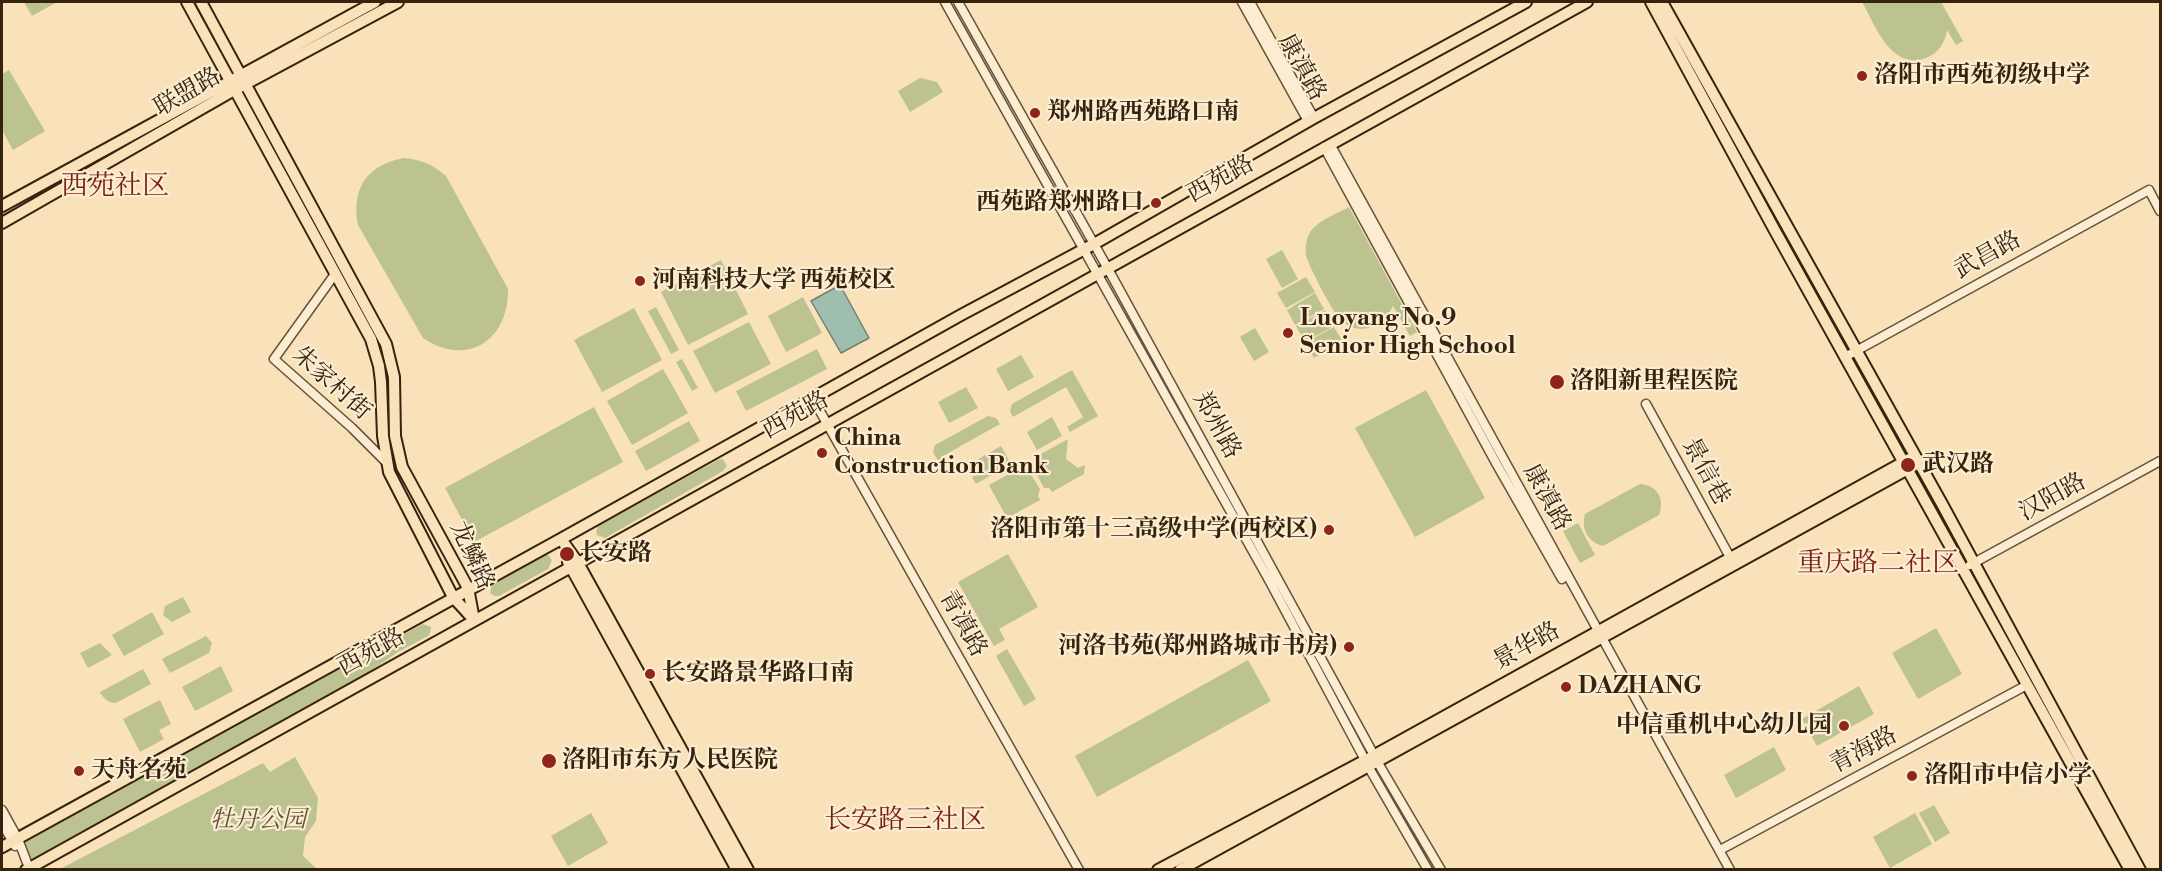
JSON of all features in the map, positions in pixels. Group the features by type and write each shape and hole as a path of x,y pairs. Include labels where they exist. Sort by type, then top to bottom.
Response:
{"main road":[{"path":"187,2 238,82"},
{"path":"201,2 238,82"},
{"name":"联盟路","path":"2,223 375,2"},
{"name":"联盟路","path":"2,206 238,82 398,2"},
{"name":"西苑路","path":"10,843 468,588 561,539 812,397 1094,244 1311,119 1526,2"},
{"name":"西苑路","path":"28,869 1587,2"},
{"path":"1651,2 1905,466 1969,566 2140,870"},
{"path":"1662,2 1916,459 2027,685 2130,870"},
{"name":"龙鳞路","path":"238,82 335,274 371,339 379,366 385,461 389,472 453,597 474,620"},
{"name":"龙鳞路","path":"238,82 386,344 394,377 395,436 402,466 468,588 474,620"},
{"name":"景华路","path":"1180,870 1916,459"},
{"name":"景华路","path":"1597,636 1731,558 1905,466"},
{"path":"561,539 737,870"},
{"path":"574,565 748,870"},
{"name":"景华路","path":"1158,870 1372,761"}],"street":[{"name":"康滇路","path":"1242,2 1311,119"},
{"name":"康滇路","path":"1250,2 1311,119"},
{"path":"948,5 962,3"},
{"name":"郑州路","path":"962,3 1107,267 1428,870"},
{"name":"郑州路","path":"948,5 1096,274 1372,761 1442,870"},
{"name":"康滇路","path":"1327,145 1725,870"},
{"name":"武昌路","path":"1845,357 2149,190 2160,211"},
{"name":"朱家村街","path":"335,274 274,359 352,428 385,461"},
{"name":"青滇路","path":"812,397 1079,870"},
{"name":"景信巷","path":"1646,404 1731,558"},
{"name":"汉阳路","path":"1969,566 2160,461"},
{"name":"康滇路","path":"1597,636 1730,870"},
{"name":"青海路","path":"1720,850 2027,685"},
{"path":"2,810 10,843"},
{"path":"2,824 10,843 28,869"}],"green space":[{"path":"24,2 57,2 32,16"},
{"path":"1862,2 1941,2 1963,41 1956,45 1947,30 1941,47 1931,56 1914,60 1903,58 1886,44"},
{"path":"9,70 45,131 13,150 2,130 2,74"},
{"path":"920,78 937,82 943,92 910,112 898,91"},
{"path":"404,158 426,163 446,176 508,289 506,307 493,335 482,344 469,349 455,350 439,347 423,338 358,225 357,200 364,180 380,166"},
{"path":"1349,207 1417,332 1410,336 1393,306 1384,319 1370,327 1363,329 1348,325 1332,308 1311,268 1306,250 1307,238 1311,231 1320,222"},
{"path":"1282,250 1298,279 1282,288 1266,259"},
{"path":"721,260 748,314 688,345 661,292"},
{"path":"1306,277 1315,292 1286,308 1277,293"},
{"path":"1315,293 1324,309 1295,325 1287,310"},
{"path":"803,297 822,333 786,352 768,316"},
{"path":"656,307 679,350 671,354 648,311"},
{"path":"634,308 662,360 602,392 574,340"},
{"path":"1325,310 1334,326 1305,342 1296,326"},
{"path":"749,322 771,364 715,393 693,351"},
{"path":"1334,327 1343,342 1314,358 1305,343"},
{"path":"1255,328 1269,352 1254,361 1240,337"},
{"path":"817,349 827,369 746,411 736,391"},
{"path":"1021,355 1034,377 1008,391 996,369"},
{"path":"682,359 698,388 692,391 676,362"},
{"path":"663,369 688,413 632,445 607,401"},
{"path":"1072,370 1098,416 1070,432 1067,427 1083,417 1066,387 1013,417 1010,411 1012,404"},
{"path":"966,387 978,408 949,423 938,402"},
{"path":"1426,390 1485,498 1415,537 1355,428"},
{"path":"594,407 623,462 474,542 445,488"},
{"path":"988,416 996,418 1000,424 943,456 947,464 942,467 933,452 935,445"},
{"path":"1052,417 1062,436 1037,450 1027,432"},
{"path":"689,421 700,441 646,471 635,451"},
{"path":"1068,439 1066,459 1078,468 1085,465 1084,474 1052,492 1049,488 1044,488 1034,469 1042,457 1041,454"},
{"path":"1001,446 1011,464 976,484 972,477 976,475 970,464"},
{"path":"723,459 727,466 723,471 605,538 597,535 598,526"},
{"path":"1020,468 1024,473 1030,473 1040,489 1038,496 1040,500 1007,518 989,485"},
{"path":"1640,484 1656,490 1661,504 1659,515 1603,546 1593,542 1585,530 1585,514"},
{"path":"1578,523 1595,555 1580,563 1563,531"},
{"path":"1008,554 1038,607 999,629 1005,640 994,646 958,582"},
{"path":"544,555 548,555 552,560 548,569 499,596 490,593 492,585"},
{"path":"183,597 191,612 172,622 163,615 165,606"},
{"path":"152,612 164,634 124,656 112,635"},
{"path":"423,624 431,627 428,636 398,652 363,676 31,861 22,840 372,649"},
{"path":"1936,628 1962,674 1918,699 1892,653"},
{"path":"206,636 212,643 209,653 170,673 162,659"},
{"path":"100,643 112,655 88,668 80,653"},
{"path":"1007,649 1036,699 1024,706 996,656"},
{"path":"1248,660 1271,701 1097,797 1075,756"},
{"path":"221,666 233,691 195,711 182,687"},
{"path":"143,669 151,684 116,703 108,701 101,694 100,692"},
{"path":"1859,686 1874,714 1817,746 1802,719"},
{"path":"160,700 171,724 159,730 164,739 140,752 123,719"},
{"path":"1774,747 1786,770 1736,798 1724,775"},
{"name":"牡丹公园","path":"295,757 318,798 316,821 305,837 303,856 317,869 60,869 263,763 270,772"},
{"path":"1934,805 1950,833 1935,842 1919,813"},
{"path":"591,813 608,843 568,866 551,836"},
{"path":"1915,813 1932,844 1890,868 1873,837"}],"shaded area":[{"path":"840,285 869,338 841,353 811,301"}],"place":[{"name":"洛阳市西苑初级中学","path":"1862,76"},
{"name":"郑州路西苑路口南","path":"1035,113"},
{"name":"西苑路郑州路口","path":"1156,203"},
{"name":"河南科技大学 西苑校区","path":"640,281"},
{"name":"Luoyang No.9 Senior High School","path":"1288,333"},
{"name":"洛阳新里程医院","path":"1557,382"},
{"name":"China Construction Bank","path":"822,453"},
{"name":"武汉路","path":"1908,465"},
{"name":"洛阳市第十三高级中学(西校区)","path":"1329,530"},
{"name":"长安路","path":"567,554"},
{"name":"河洛书苑(郑州路城市书房)","path":"1349,647"},
{"name":"长安路景华路口南","path":"650,674"},
{"name":"DAZHANG","path":"1566,687"},
{"name":"中信重机中心幼儿园","path":"1844,726"},
{"name":"洛阳市东方人民医院","path":"549,761"},
{"name":"天舟名苑","path":"79,771"},
{"name":"洛阳市中信小学","path":"1912,776"}],"district":[{"name":"西苑社区","path":"115,188"},
{"name":"重庆路二社区","path":"1878,565"},
{"name":"长安路三社区","path":"905,822"}]}
